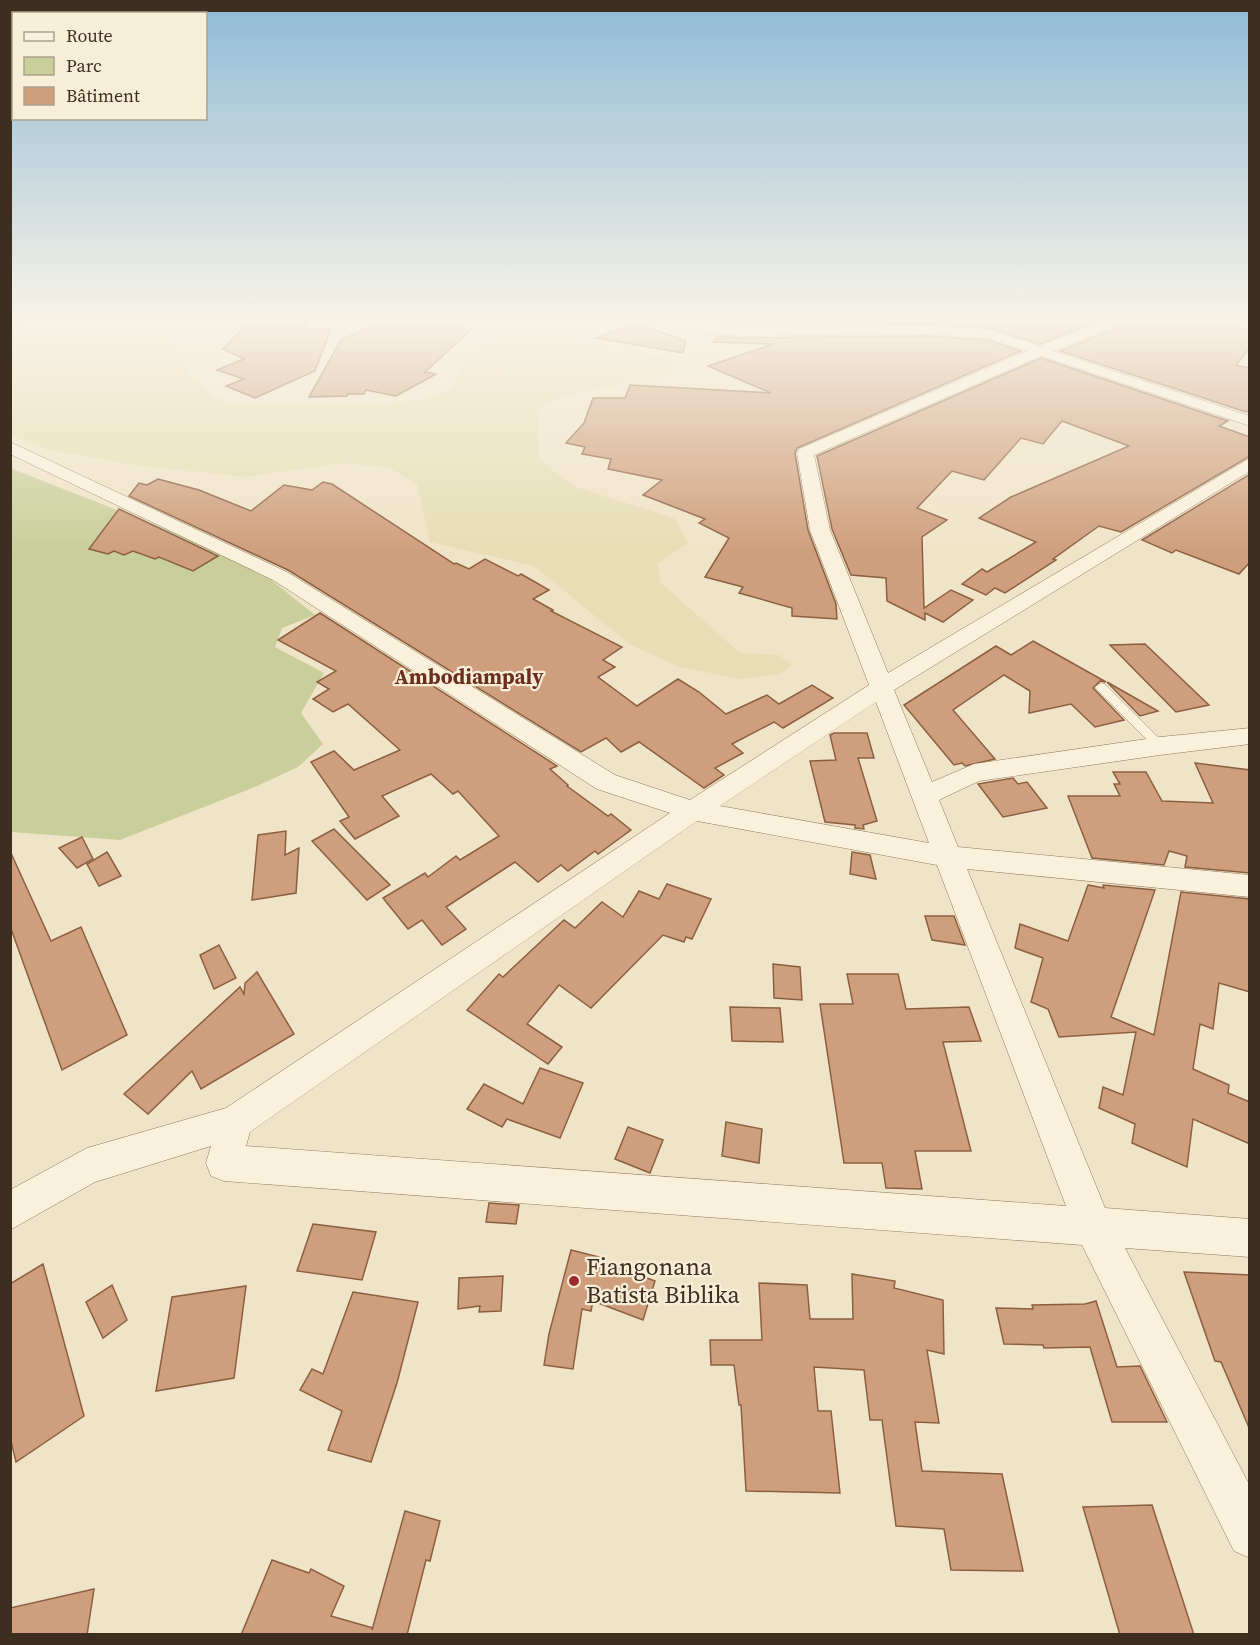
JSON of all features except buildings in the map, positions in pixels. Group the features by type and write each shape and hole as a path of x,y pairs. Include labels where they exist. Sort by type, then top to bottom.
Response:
{"street":[{"path":"932,398 805,453 820,530 1093,1226 1250,1535"},
{"path":"1180,398 1250,421"},
{"path":"10,447 279,576 606,782 694,811 950,857 1250,886"},
{"path":"10,1211 87,1166 235,1122 694,811 882,687 1250,463"},
{"path":"924,796 974,773 1160,746 1250,736"},
{"path":"235,1122 224,1162 1250,1238"}],"lane":[{"path":"1101,687 1160,746"}],"shaded area":[{"path":"11,398 218,398 228,405 381,404 434,398 563,398 545,405 539,411 539,456 543,463 575,487 674,518 688,543 657,564 661,583 740,653 779,655 792,665 780,674 740,679 677,666 629,644 534,566 430,542 417,484 390,468 345,463 246,477 140,466 45,449 11,435"}],"green space":[{"path":"10,468 183,536 265,575 315,615 282,628 275,647 324,673 301,713 323,744 298,767 255,787 120,840 11,832"}],"place":[{"name":"Fiangonana Batista Biblika","path":"574,1281"}],"district":[{"name":"Ambodiampaly","path":"469,677"}]}
